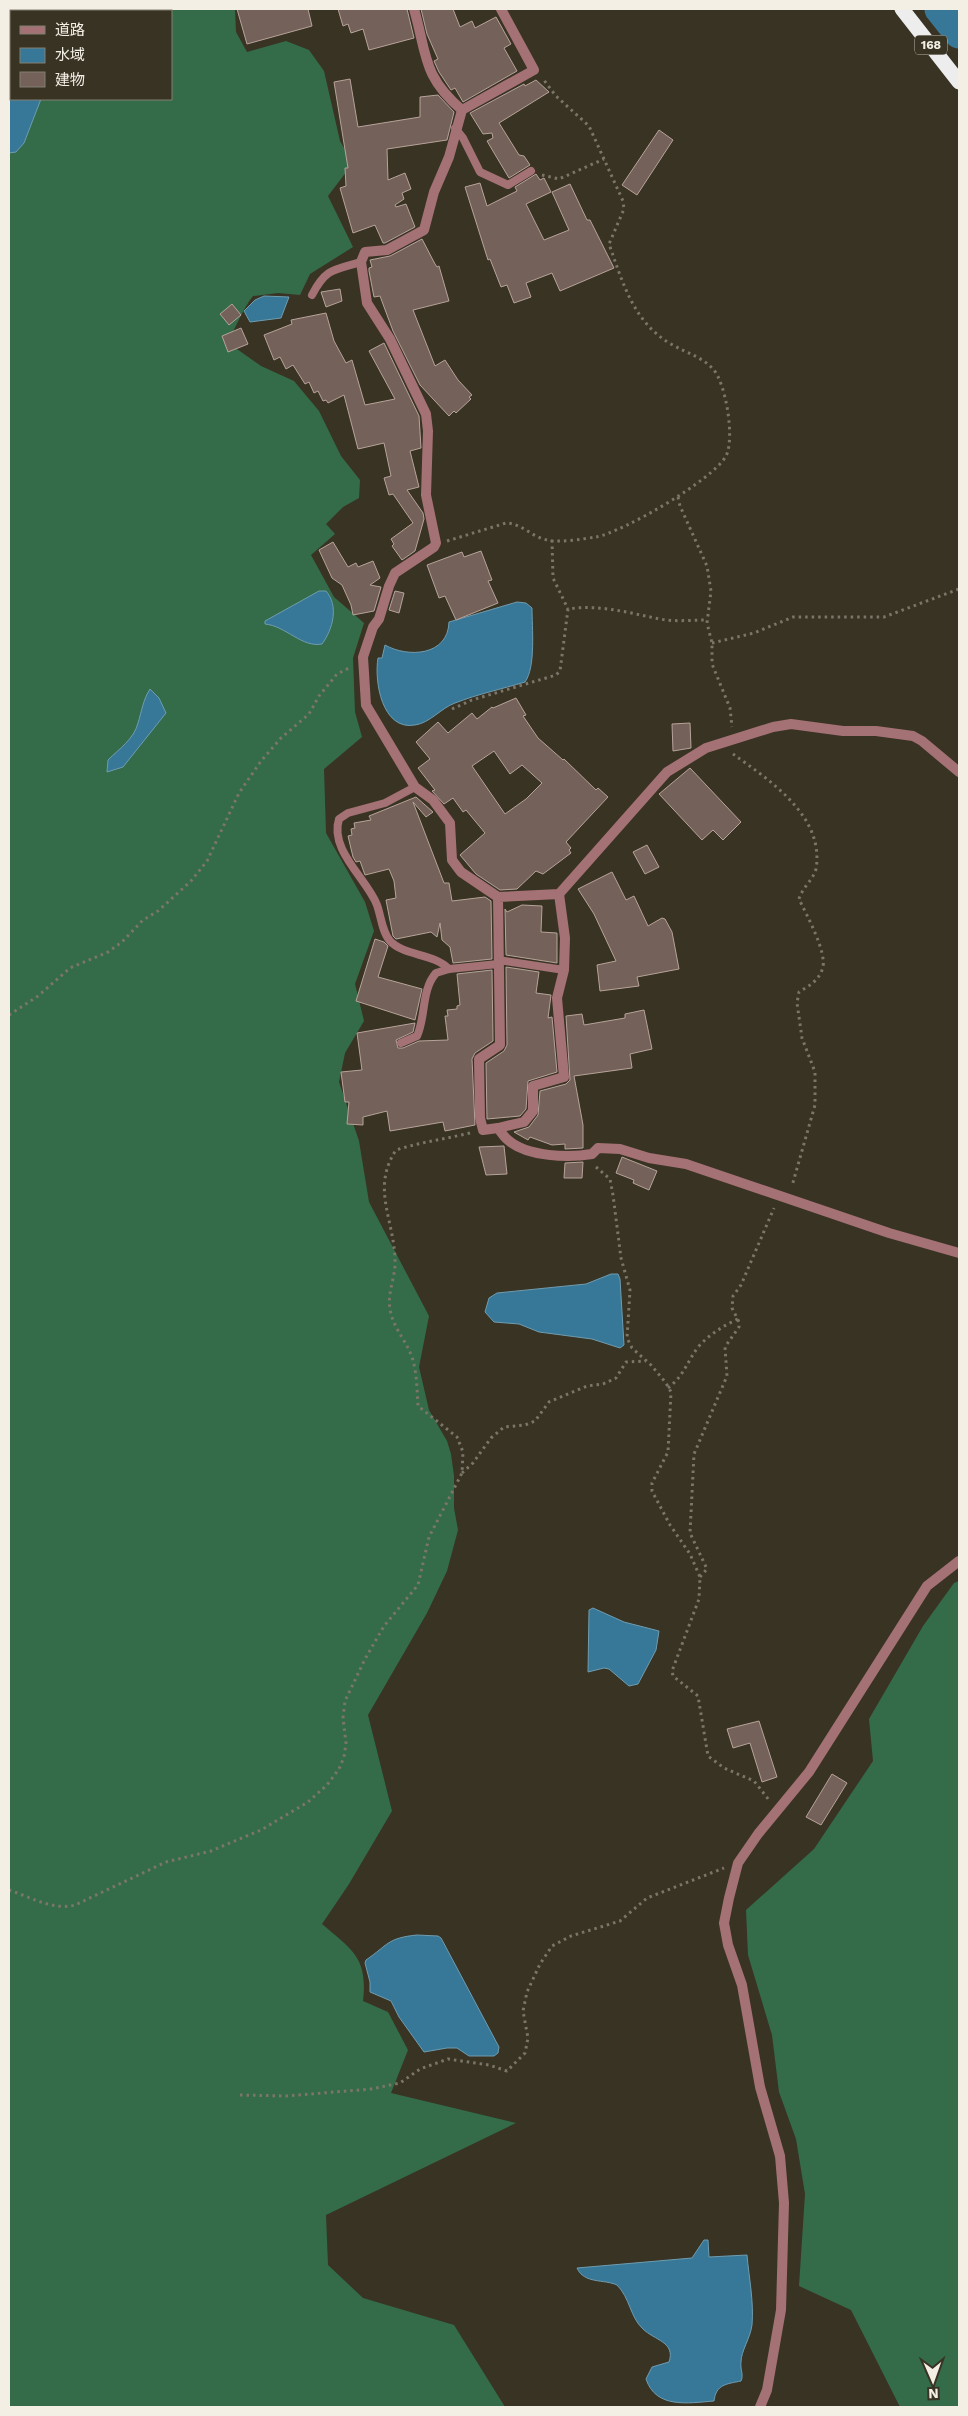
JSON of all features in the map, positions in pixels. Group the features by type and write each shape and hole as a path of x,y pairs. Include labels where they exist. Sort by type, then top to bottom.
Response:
{"highway":[{"name":"168","path":"902,9 959,82"}],"street":[{"path":"414,9 424,56 431,75 447,97 462,110"},
{"path":"501,9 534,70 462,110 455,128 449,157 434,192 424,230 387,250 365,252 361,262 366,303 390,339 426,414 428,431 426,495 436,543 434,547 395,573 363,657 366,706 415,788 433,800 450,823 452,860 461,872 498,897 560,894 667,772 706,748 791,724 843,731 901,733 922,741 959,772"},
{"path":"498,897 500,1044 479,1059 482,1130 524,1122 533,1112 533,1086 564,1077 557,998 564,970 565,938 560,894"},
{"path":"498,1128 508,1141 551,1156 570,1157 592,1154 598,1148 620,1148 648,1158 686,1164 889,1233 959,1253"},
{"path":"760,2407 768,2390 781,2310 784,2203 780,2156 760,2087 742,1985 728,1944 724,1923 738,1863 758,1834 809,1772 927,1586 959,1561"}],"lane":[{"path":"455,128 463,138 480,172 508,185 531,170"},
{"path":"312,295 320,279 329,272 361,262"},
{"path":"415,788 385,803 348,813 339,819 338,836 349,863 377,904 389,940 396,946 442,963 449,969"},
{"path":"401,1043 417,1036 421,1028 422,1012 432,978 436,973 449,969 498,962 564,970"}],"path":[{"path":"436,543 513,523 546,540 605,535 678,497 712,472 727,454 730,443 724,390 714,369 694,354 672,345 658,336 643,321 631,304 609,244 624,209 623,201 589,126 556,96 534,70"},
{"path":"531,170 552,179 559,179 604,159"},
{"path":"678,497 680,506 707,566 711,591 707,620 712,643 712,664 730,708 732,740"},
{"path":"452,709 472,700 556,675 560,671 568,609 553,578 552,540"},
{"path":"712,643 754,633 793,617 884,617 959,589"},
{"path":"568,609 583,607 603,608 662,619 707,620"},
{"path":"9,1014 38,996 70,968 108,952 122,942 142,920 172,900 207,861 239,793 261,761 281,738 309,714 319,696 337,674 347,668 364,667"},
{"path":"700,1577 707,1568 690,1532 694,1454 727,1376 725,1347 739,1327 738,1319 732,1308 733,1296 741,1286 776,1205 791,1188 815,1105 815,1072 802,1038 797,1003 800,992 816,981 823,968 821,950 799,899 815,871 815,842 808,826 788,797 720,744"},
{"path":"462,1473 463,1452 456,1437 418,1406 412,1358 394,1327 390,1307 395,1260 390,1219 384,1202 383,1183 388,1161 396,1150 427,1140 440,1141 482,1130"},
{"path":"570,1157 598,1168 610,1179 621,1258 630,1290 627,1338 632,1348 646,1361 670,1392 671,1422 668,1452 652,1483 652,1491 670,1525 690,1554 700,1577 700,1600 672,1671 673,1676 698,1696 708,1756 724,1768 754,1781 778,1810"},
{"path":"668,1388 679,1380 698,1347 719,1328 738,1319"},
{"path":"9,1890 65,1908 166,1862 211,1851 239,1841 289,1814 314,1796 333,1777 344,1757 345,1702 365,1659 384,1626 418,1584 429,1537 462,1473 473,1463 491,1438 504,1427 534,1421 550,1402 587,1386 603,1384 616,1378 626,1362 646,1361"},
{"path":"240,2095 286,2096 371,2089 400,2083 420,2069 448,2059 489,2065 507,2071 524,2053 528,2038 523,2011 527,1992 540,1964 552,1946 571,1936 620,1921 647,1898 685,1884 697,1877 738,1863"}],"green space":[{"path":"12,9 235,9 236,32 247,52 286,41 309,50 324,71 340,141 353,163 328,196 353,247 310,274 300,295 278,293 253,296 227,342 261,366 294,381 319,411 341,456 360,480 359,498 343,507 326,524 335,534 311,555 334,597 364,623 353,658 355,712 362,737 324,769 326,833 365,902 374,931 355,984 364,1021 345,1053 339,1082 359,1141 369,1202 429,1316 419,1367 429,1410 447,1441 451,1454 454,1476 454,1508 458,1530 447,1571 427,1613 368,1715 392,1811 349,1884 322,1924 356,1956 363,1974 363,2001 388,2012 408,2050 391,2093 516,2123 326,2215 328,2265 363,2298 454,2325 505,2407 9,2407 10,16 10,100 172,100 172,10"},
{"path":"959,1581 959,2407 900,2407 851,2310 799,2286 805,2194 796,2139 779,2092 772,2035 748,1955 746,1910 814,1849 873,1761 869,1719 923,1626 954,1583"}],"water":[{"path":"9,83 10,100 41,100 24,143 16,152 9,153"},
{"path":"264,296 289,297 281,318 250,322 244,311 255,300"},
{"path":"319,591 326,591 330,597 333,610 332,625 322,644 308,643 265,624 265,621"},
{"path":"517,602 526,603 532,608 532,657 531,667 525,682 455,703 420,724 404,725 388,713 379,691 377,679 378,658 382,658 385,645 405,652 425,651 434,648 442,642 447,633 449,622"},
{"path":"150,689 159,698 166,713 123,767 107,772 108,760 126,743 136,729 144,701"},
{"path":"611,1274 618,1274 620,1279 624,1345 620,1348 592,1339 539,1332 519,1324 494,1322 485,1312 489,1298 497,1293 586,1284"},
{"path":"593,1608 624,1622 659,1631 656,1650 638,1684 629,1686 609,1669 604,1668 588,1672 589,1610"},
{"path":"417,1935 438,1936 441,1938 499,2047 498,2053 494,2056 469,2056 457,2048 424,2052 399,2017 391,2001 370,1992 366,1960 393,1940"},
{"path":"704,2240 708,2240 709,2257 747,2255 752,2299 752,2325 741,2358 741,2381 727,2384 720,2388 715,2395 714,2401 674,2402 665,2400 657,2395 651,2389 646,2379 652,2367 669,2362 670,2355 667,2346 643,2329 617,2285 584,2277 577,2268 692,2258"}],"building":[{"path":"237,9 308,9 312,26 247,44"},
{"path":"338,9 407,9 414,38 369,50 363,29 351,33 348,24 343,26"},
{"path":"421,9 453,9 460,27 472,21 475,28 496,17 511,44 504,48 517,71 463,102 455,88 451,90 434,61 438,59 427,34"},
{"path":"350,79 358,127 420,117 420,97 438,95 454,112 447,140 387,149 388,180 405,173 411,189 402,193 404,199 395,205 396,207 406,204 415,227 385,243 383,243 375,225 353,233 340,188 346,186 345,168 348,168 334,82"},
{"path":"536,80 549,92 499,123 519,155 524,156 530,165 509,178 487,141 493,138 492,133 483,134 470,113 524,84 525,86"},
{"path":"659,130 673,140 637,195 622,185"},
{"path":"536,174 540,180 544,178 551,192 526,204 544,240 569,230 552,192 570,184 587,220 590,220 614,268 560,291 552,273 526,283 531,297 514,303 507,285 501,287 490,259 488,260 465,187 480,183 487,206 517,191 515,187"},
{"path":"422,239 435,264 437,267 439,266 449,301 413,310 435,366 445,360 458,380 472,395 469,397 471,399 456,413 454,411 449,416 420,385 393,331 380,296 374,297 369,271 369,268 372,267 370,260 390,256"},
{"path":"340,289 342,301 326,307 321,292"},
{"path":"232,304 241,315 229,325 220,314"},
{"path":"326,313 334,341 346,363 352,360 365,405 395,399 369,351 384,343 419,416 421,448 410,451 419,487 407,490 423,513 424,519 415,551 402,560 392,546 394,544 391,539 413,523 393,494 389,495 384,478 391,476 384,443 358,449 344,395 328,403 326,400 323,401 318,391 314,393 309,382 305,384 293,365 286,369 280,357 274,360 264,335 292,324 291,320"},
{"path":"241,328 248,344 228,352 222,336"},
{"path":"333,542 348,567 356,563 358,567 373,561 380,578 370,585 381,587 374,611 353,615 351,605 342,585 332,578 319,550"},
{"path":"481,551 492,580 488,581 498,603 456,620 445,596 439,598 427,565 462,552 464,557"},
{"path":"395,591 404,593 399,613 389,610"},
{"path":"516,698 526,715 523,716 538,738 564,759 596,790 598,788 608,797 566,842 571,848 569,850 571,853 543,874 536,871 517,889 500,890 476,874 460,855 485,833 466,810 463,812 453,798 444,804 432,791 435,790 418,768 430,759 416,742 438,722 448,733 472,713 477,719 493,708","holes":["494,751 510,774 522,765 542,783 526,799 505,814 472,766"]},
{"path":"690,723 691,748 673,751 672,724"},
{"path":"690,768 741,822 723,840 713,830 702,840 659,794"},
{"path":"416,797 433,812 426,817 413,802 444,883 449,883 452,901 485,897 491,901 492,959 453,963 450,947 442,940 440,923 437,937 431,932 396,939 393,936 386,900 396,898 394,881 389,869 365,875 360,861 356,862 353,857 348,836 352,835 351,829 355,828 354,823 371,820 369,816"},
{"path":"647,845 659,867 645,874 633,852"},
{"path":"612,872 626,900 634,896 648,926 662,918 665,919 672,932 679,969 637,977 639,986 600,991 597,965 616,961 594,914 578,889"},
{"path":"522,905 542,906 541,932 557,933 557,963 506,955 505,909 507,912"},
{"path":"375,939 384,942 388,946 378,977 422,989 415,1020 356,1001"},
{"path":"506,967 539,972 536,993 551,995 548,1018 552,1017 557,1072 528,1081 526,1109 520,1116 487,1119 486,1063 504,1051 507,1045"},
{"path":"492,970 493,1041 475,1053 472,1059 475,1125 445,1131 443,1122 390,1131 387,1111 363,1117 363,1125 347,1124 349,1102 345,1102 341,1072 362,1070 357,1033 415,1023 413,1032 396,1040 398,1048 403,1048 419,1041 448,1040 445,1016 448,1016 447,1010 457,1009 457,1006 460,1005 457,974"},
{"path":"644,1010 652,1049 630,1054 632,1068 574,1076 583,1125 583,1148 565,1149 565,1144 552,1145 530,1137 528,1140 514,1132 529,1127 538,1115 540,1091 566,1084 570,1080 566,1016 582,1014 584,1025 625,1018 625,1014"},
{"path":"504,1146 507,1174 486,1175 479,1147"},
{"path":"622,1157 657,1171 649,1190 633,1183 634,1180 616,1173"},
{"path":"583,1162 582,1178 564,1178 565,1163"},
{"path":"759,1721 777,1777 762,1782 750,1743 733,1748 727,1729"},
{"path":"832,1774 847,1783 821,1825 806,1817"}],"waterway":[{"path":"940,9 959,33"}]}
